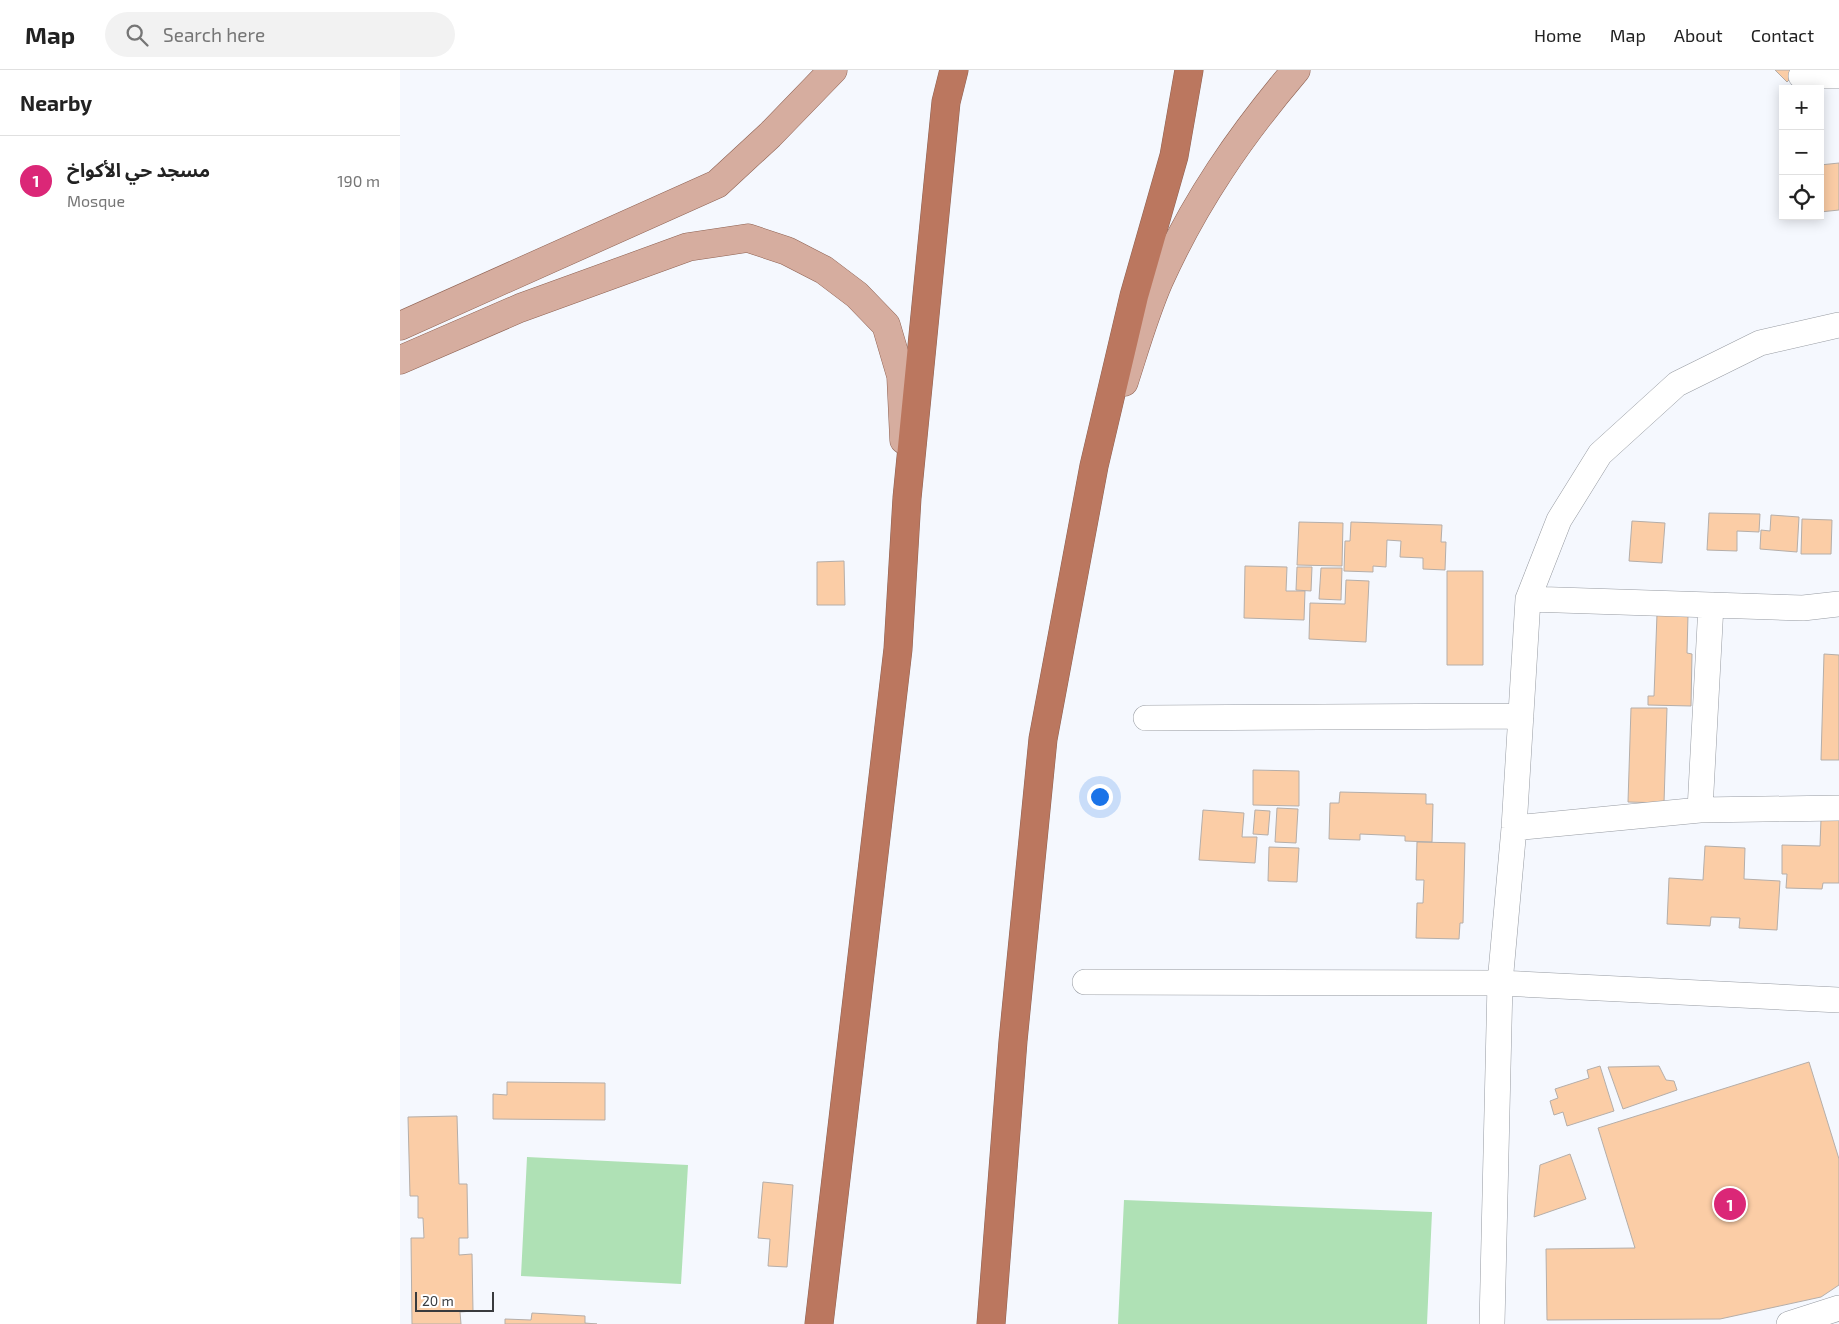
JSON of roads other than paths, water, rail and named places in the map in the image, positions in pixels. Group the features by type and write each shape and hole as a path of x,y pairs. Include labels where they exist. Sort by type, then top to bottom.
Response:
{"highway":[{"path":"819,1324 898,649 907,498 946,102 954,70"},
{"path":"992,1324 1013,1041 1043,738 1094,466 1134,296 1174,156 1189,70"}],"main road":[{"path":"400,326 717,184 770,135 833,70"},
{"path":"1094,466 1159,283 1178,241 1224,161 1251,123 1296,70"},
{"path":"400,360 520,308 688,247 748,238 787,251 824,270 857,295 886,325 901,376 907,498"}],"street":[{"path":"1801,76 1839,76"},
{"path":"1492,1324 1500,983 1514,828 1528,599 1559,520 1600,454 1676,384 1760,343 1839,325"},
{"path":"1528,599 1803,608 1839,604"},
{"path":"1700,810 1711,605"},
{"path":"1146,718 1521,716"},
{"path":"1514,828 1700,810 1839,808"},
{"path":"1085,982 1500,983 1839,1000"},
{"path":"1789,1324 1839,1308"}],"place":[{"name":"مسجد حي الأكواخ","path":"1730,1204"}]}
